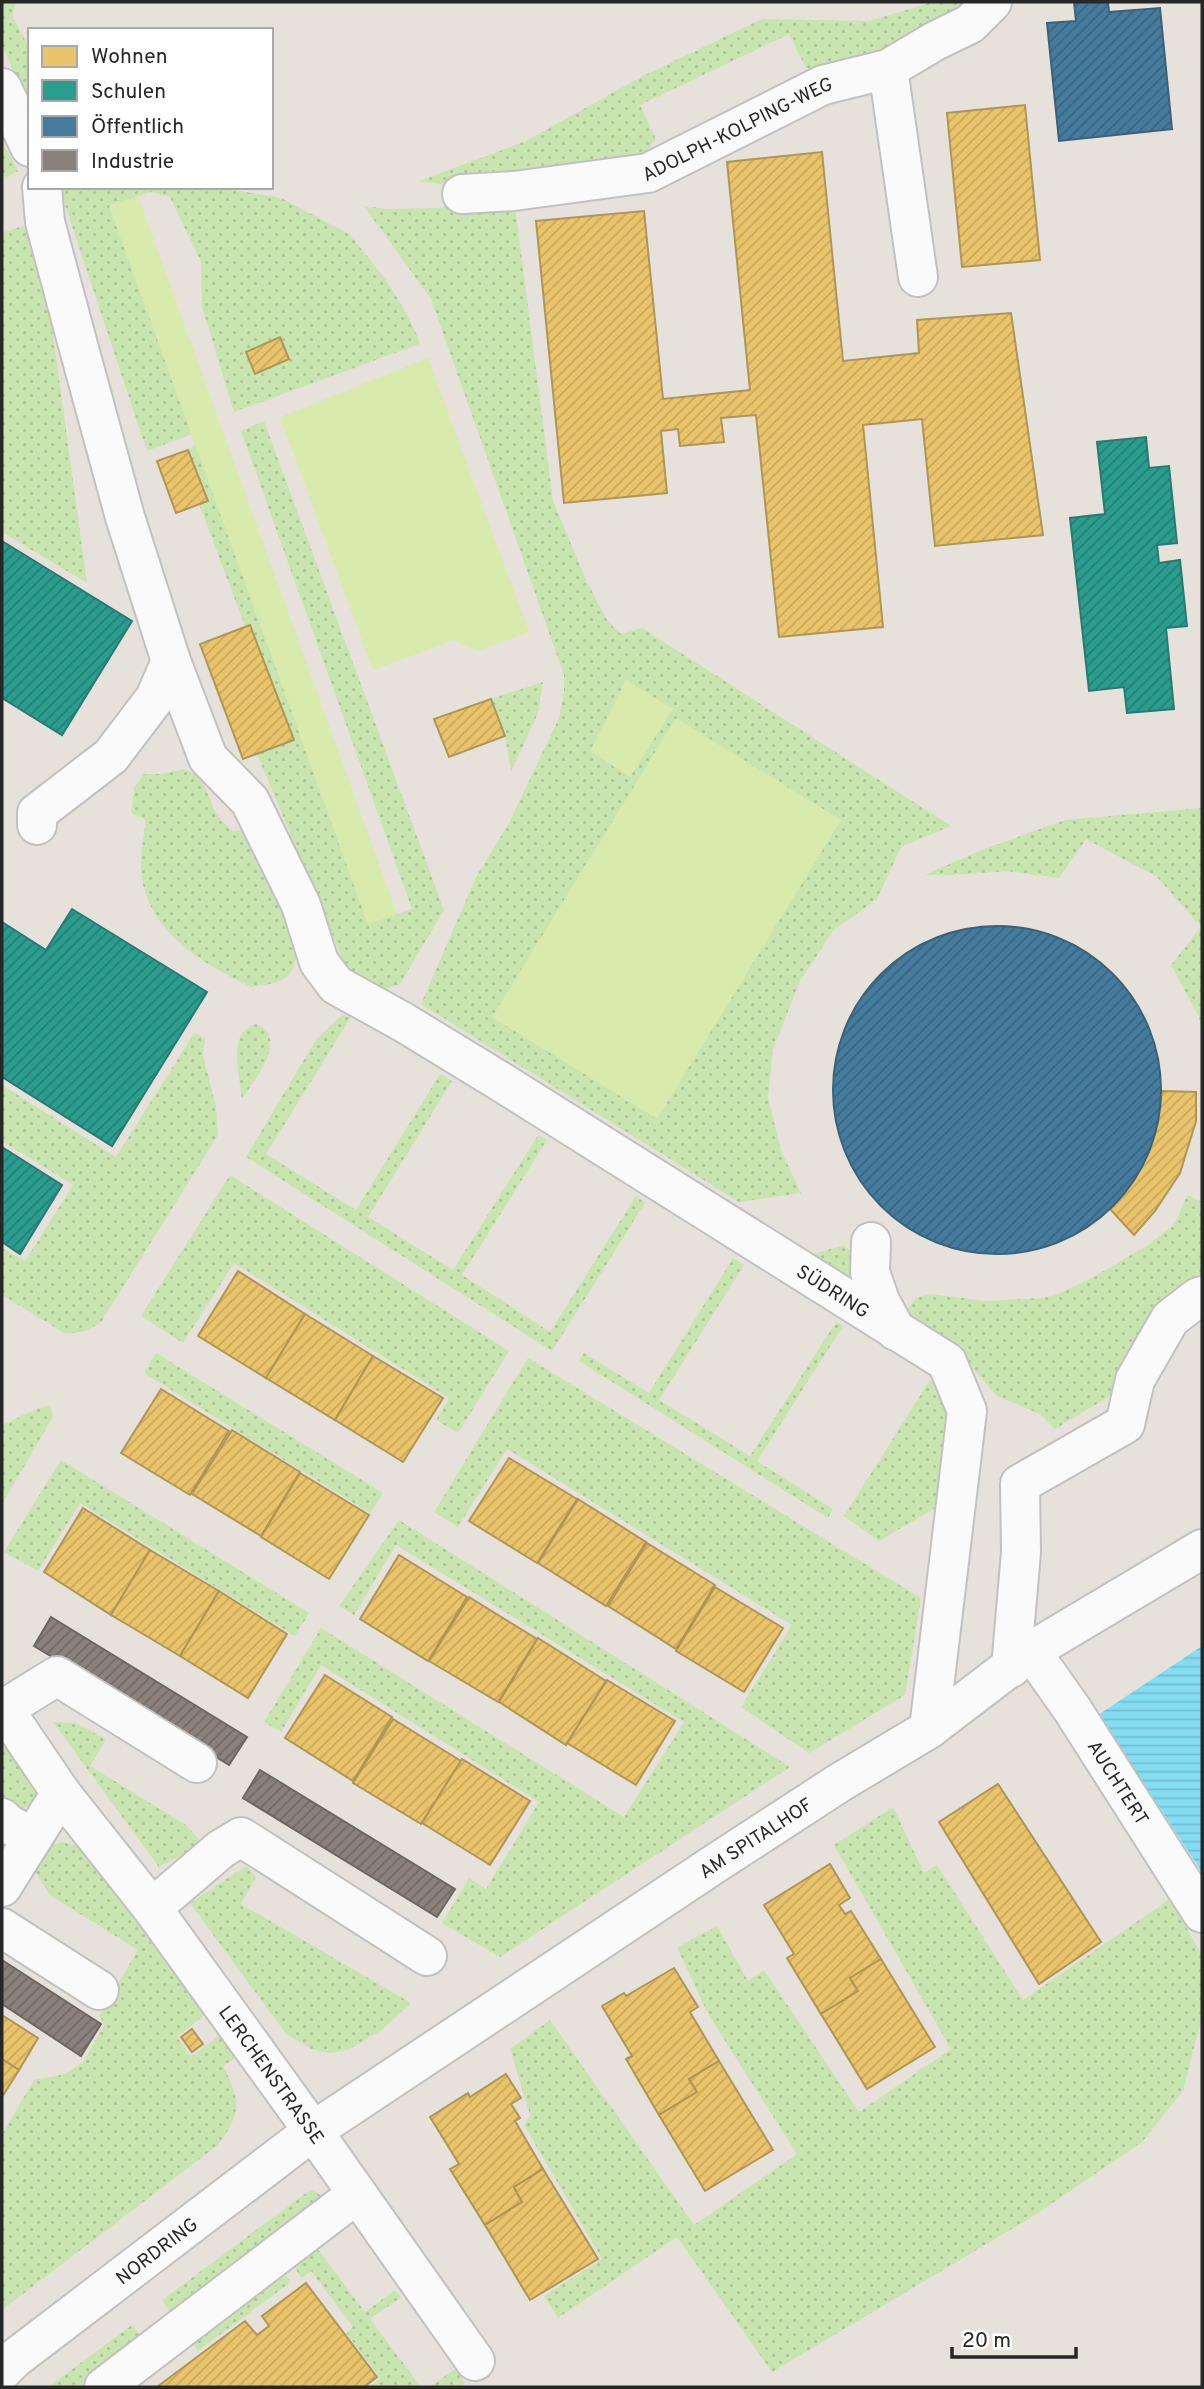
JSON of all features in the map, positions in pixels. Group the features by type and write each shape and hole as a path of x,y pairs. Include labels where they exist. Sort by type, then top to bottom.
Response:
{"street":[{"name":"ADOLPH-KOLPING-WEG","path":"462,194 514,191 648,173 823,85 888,69 970,24 992,2"},
{"path":"888,69 918,277"},
{"path":"2,88 28,143"},
{"name":"SÜDRING","path":"42,189 46,222 125,517 171,662 208,758 250,800 301,905 320,962 336,985 403,1022 602,1144 947,1362 967,1411 929,1729"},
{"path":"37,825 37,813 111,756 155,698 171,662"},
{"path":"871,1242 870,1272 880,1301 897,1331"},
{"path":"1021,1660 1020,1484 1125,1424 1135,1380 1170,1319 1202,1296"},
{"name":"AM SPITALHOF","path":"313,2131 839,1783 929,1729 1021,1660 1202,1549"},
{"name":"AUCHTERT","path":"1021,1660 1072,1709 1202,1913"},
{"path":"3,1707 57,1676 197,1763"},
{"name":"LERCHENSTRASSE","path":"3,1707 61,1793 152,1908 475,2361"},
{"path":"2,1887 17,1827 61,1793"},
{"path":"152,1908 221,1849 241,1837 427,1956"},
{"path":"2,1928 99,1990"},
{"name":"NORDRING","path":"2,2371 14,2359 313,2131"},
{"path":"104,2387 357,2194"}],"green space":[{"path":"2,2 16,2 12,15 28,46 28,105 2,44"},
{"path":"933,2 976,2 894,46 824,68 806,68 789,34 640,105 656,139 645,154 458,187 419,181 526,141 643,76 762,19 869,21"},
{"path":"2,141 18,171 7,177 2,174"},
{"path":"60,189 229,189 281,198 349,234 384,277 404,309 419,344 234,412 202,307 201,262 170,197 150,192 110,205 192,434 147,451"},
{"path":"138,196 397,914 368,924 109,206"},
{"path":"364,206 389,209 515,206 553,501 586,580 608,622 621,634 642,628 951,826 901,847 877,899 833,931 800,981 773,1049 768,1097 781,1151 801,1193 739,1202 421,1004 476,877 509,823 559,718 564,675 431,299"},
{"path":"23,226 41,247 87,583 2,532 2,233"},
{"path":"428,358 529,632 478,651 454,640 373,670 280,417"},
{"path":"264,421 444,910 400,984 380,991 349,974 257,754 294,740 251,625 245,626 199,504 208,500 188,450 196,444 368,924 412,909 241,431"},
{"path":"626,680 673,709 630,777 590,751"},
{"path":"543,682 538,713 511,772 505,736 491,699"},
{"path":"676,718 841,820 657,1119 492,1017"},
{"path":"184,769 201,777 216,814 232,831 251,830 298,946 291,973 280,981 252,987 216,969 183,946 169,932 148,899 141,864 146,820 131,813 134,788 144,774 163,774"},
{"path":"1202,808 1202,1036 1199,1017 1171,965 1201,927 1157,877 1086,839 1059,878 1007,871 925,875 979,851 1065,820"},
{"path":"342,1015 351,1017 266,1154 356,1210 440,1074 452,1081 368,1217 453,1270 538,1135 547,1140 462,1275 550,1332 636,1196 645,1203 552,1351 246,1157 317,1038"},
{"path":"256,1024 266,1031 270,1039 270,1049 242,1099 238,1045 247,1029"},
{"path":"194,1033 205,1038 203,1055 216,1107 218,1135 101,1322 86,1331 66,1334 2,1295 2,1248 25,1261 73,1185 2,1141 2,1085 116,1157"},
{"path":"230,1175 509,1351 458,1433 436,1420 449,1398 234,1263 183,1343 141,1316"},
{"path":"1187,1195 1202,1202 1202,1279 1118,1391 1055,1429 1040,1414 997,1396 965,1359 910,1322 906,1311 916,1298 931,1294 985,1301 1056,1295 1092,1278 1148,1245 1175,1223"},
{"path":"844,1245 861,1261 859,1293 801,1258"},
{"path":"733,1258 744,1265 659,1400 750,1456 836,1322 843,1326 757,1461 833,1509 828,1518 579,1361 584,1353 649,1393"},
{"path":"156,1353 383,1493 370,1513 144,1373"},
{"path":"528,1358 921,1598 905,1695 809,1753 741,1707 792,1625 507,1449 458,1527 434,1512"},
{"path":"930,1380 950,1399 942,1504 879,1541 844,1516"},
{"path":"50,1405 53,1417 2,1504 2,1425"},
{"path":"61,1460 309,1613 295,1636 80,1503 38,1571 4,1552"},
{"path":"399,1520 790,1767 500,1957 442,1923 469,1878 486,1889 539,1802 321,1665 281,1732 264,1722 321,1628 624,1817 684,1722 396,1545 354,1615 339,1606"},
{"path":"53,1722 76,1723 106,1739 90,1766 186,1825 203,1844 159,1867"},
{"path":"2,1737 41,1789 30,1805 21,1809 7,1804 2,1798"},
{"path":"893,1807 924,1873 937,1865 1023,2000 1170,1899 1202,1955 1202,2016 1183,2091 1142,2142 1032,2217 772,2372 677,2237 558,2318 544,2296 602,2259 524,2125 530,2115 510,2049 550,2020 694,2225 797,2154 708,2014 677,1947 717,1926 748,1981 764,1970 859,2112 951,2049 834,1845"},
{"path":"62,1842 76,1845 95,1866 204,2015 177,2037 191,2057 220,2035 237,2057 223,2066 236,2098 235,2115 218,2145 2,2310 2,2134 34,2080 65,2074 83,2062 105,2024 99,2016 138,1950 50,1895 34,1870 48,1849"},
{"path":"246,1866 256,1877 241,1904 411,2003 382,2030 348,2050 330,2053 312,2049 286,2034 190,1903"},
{"path":"313,2190 328,2201 175,2320 162,2300"},
{"path":"314,2244 365,2312 395,2290 401,2297 370,2319 421,2387 369,2387 380,2378 346,2333 353,2327 311,2271 302,2278 290,2262"},
{"path":"282,2270 291,2282 198,2351 189,2339"},
{"path":"132,2325 145,2342 84,2387 48,2387"},
{"path":"455,2369 465,2383 458,2387 430,2387"}],"water":[{"path":"1202,1646 1202,1872 1098,1715"}],"building: Wohnen":[{"path":"1025,105 1040,260 962,267 947,113"},
{"path":"822,152 843,361 919,353 917,320 1011,313 1043,535 935,546 922,419 863,425 883,627 779,637 756,415 721,418 724,442 680,446 678,429 661,431 667,493 564,503 536,221 644,211 663,399 750,390 727,162"},
{"path":"280,337 289,359 255,374 246,352"},
{"path":"188,450 208,501 176,513 157,461"},
{"path":"250,625 294,740 243,759 200,644"},
{"path":"491,699 505,736 449,757 434,719"},
{"path":"1162,1091 1196,1092 1196,1121 1180,1173 1155,1211 1134,1235 1110,1209 1134,1180 1149,1152 1158,1122"},
{"path":"238,1271 305,1314 266,1378 198,1336"},
{"path":"305,1314 373,1356 335,1420 266,1378"},
{"path":"373,1356 443,1398 403,1462 335,1420"},
{"path":"161,1389 229,1431 190,1495 121,1453"},
{"path":"232,1430 300,1472 261,1536 192,1494"},
{"path":"509,1458 577,1499 537,1563 469,1521"},
{"path":"300,1473 369,1515 329,1579 261,1537"},
{"path":"578,1499 646,1542 606,1606 538,1563"},
{"path":"83,1508 150,1550 111,1615 44,1572"},
{"path":"647,1543 715,1585 676,1649 608,1606"},
{"path":"150,1550 219,1591 180,1656 111,1615"},
{"path":"399,1555 467,1597 428,1661 360,1619"},
{"path":"715,1587 783,1628 744,1692 676,1651"},
{"path":"219,1591 287,1634 248,1698 180,1656"},
{"path":"469,1597 537,1639 498,1702 429,1661"},
{"path":"538,1638 606,1681 566,1745 499,1702"},
{"path":"325,1675 392,1717 353,1781 285,1738"},
{"path":"607,1680 675,1721 636,1785 567,1743"},
{"path":"393,1719 461,1761 421,1824 353,1783"},
{"path":"462,1759 530,1801 490,1865 422,1823"},
{"path":"998,1784 1101,1942 1039,1984 939,1822"},
{"path":"830,1864 850,1898 839,1905 845,1914 851,1911 881,1959 850,1978 858,1991 821,2014 787,1958 794,1954 764,1905"},
{"path":"881,1959 935,2047 867,2089 821,2014 858,1991 850,1978"},
{"path":"674,1968 698,2007 690,2012 719,2061 689,2079 697,2092 659,2115 626,2059 632,2056 602,2006 624,1993 626,1996"},
{"path":"2,2015 38,2038 19,2070 2,2059"},
{"path":"192,2029 203,2044 192,2052 181,2037"},
{"path":"2,2059 19,2070 2,2097"},
{"path":"719,2061 773,2150 705,2191 659,2115 697,2092 689,2079"},
{"path":"506,2074 521,2098 511,2104 520,2118 515,2121 543,2169 514,2187 522,2202 485,2225 450,2169 459,2164 430,2117 468,2093 470,2097"},
{"path":"543,2169 598,2259 530,2300 485,2225 522,2202 514,2187"},
{"path":"306,2283 377,2377 364,2387 157,2387 245,2321 257,2335 269,2326 262,2316"}],"building: Schulen":[{"path":"1146,437 1149,468 1169,466 1177,543 1157,545 1159,563 1180,560 1187,626 1166,628 1174,709 1127,713 1124,687 1089,691 1070,518 1105,514 1097,442"},
{"path":"2,541 132,621 62,735 2,698"},
{"path":"72,909 207,992 112,1146 2,1077 2,922 46,950"},
{"path":"2,1147 62,1185 20,1254 2,1242"}],"building: Öffentlich":[{"path":"1074,2 1108,2 1109,12 1160,8 1172,129 1059,141 1047,23 1076,21"},
{"path":"997,926 1029,929 1060,939 1088,954 1113,974 1133,999 1148,1027 1158,1058 1161,1090 1158,1122 1148,1153 1133,1181 1113,1206 1088,1226 1060,1241 1029,1251 997,1254 965,1251 934,1241 906,1226 881,1206 861,1181 846,1153 836,1122 833,1090 836,1058 846,1027 861,999 881,974 906,954 934,939 965,929"}],"building: Industrie":[{"path":"51,1617 247,1737 229,1765 34,1646"},
{"path":"260,1770 455,1889 437,1917 243,1798"},
{"path":"2,1960 101,2024 81,2056 2,2004"}]}
